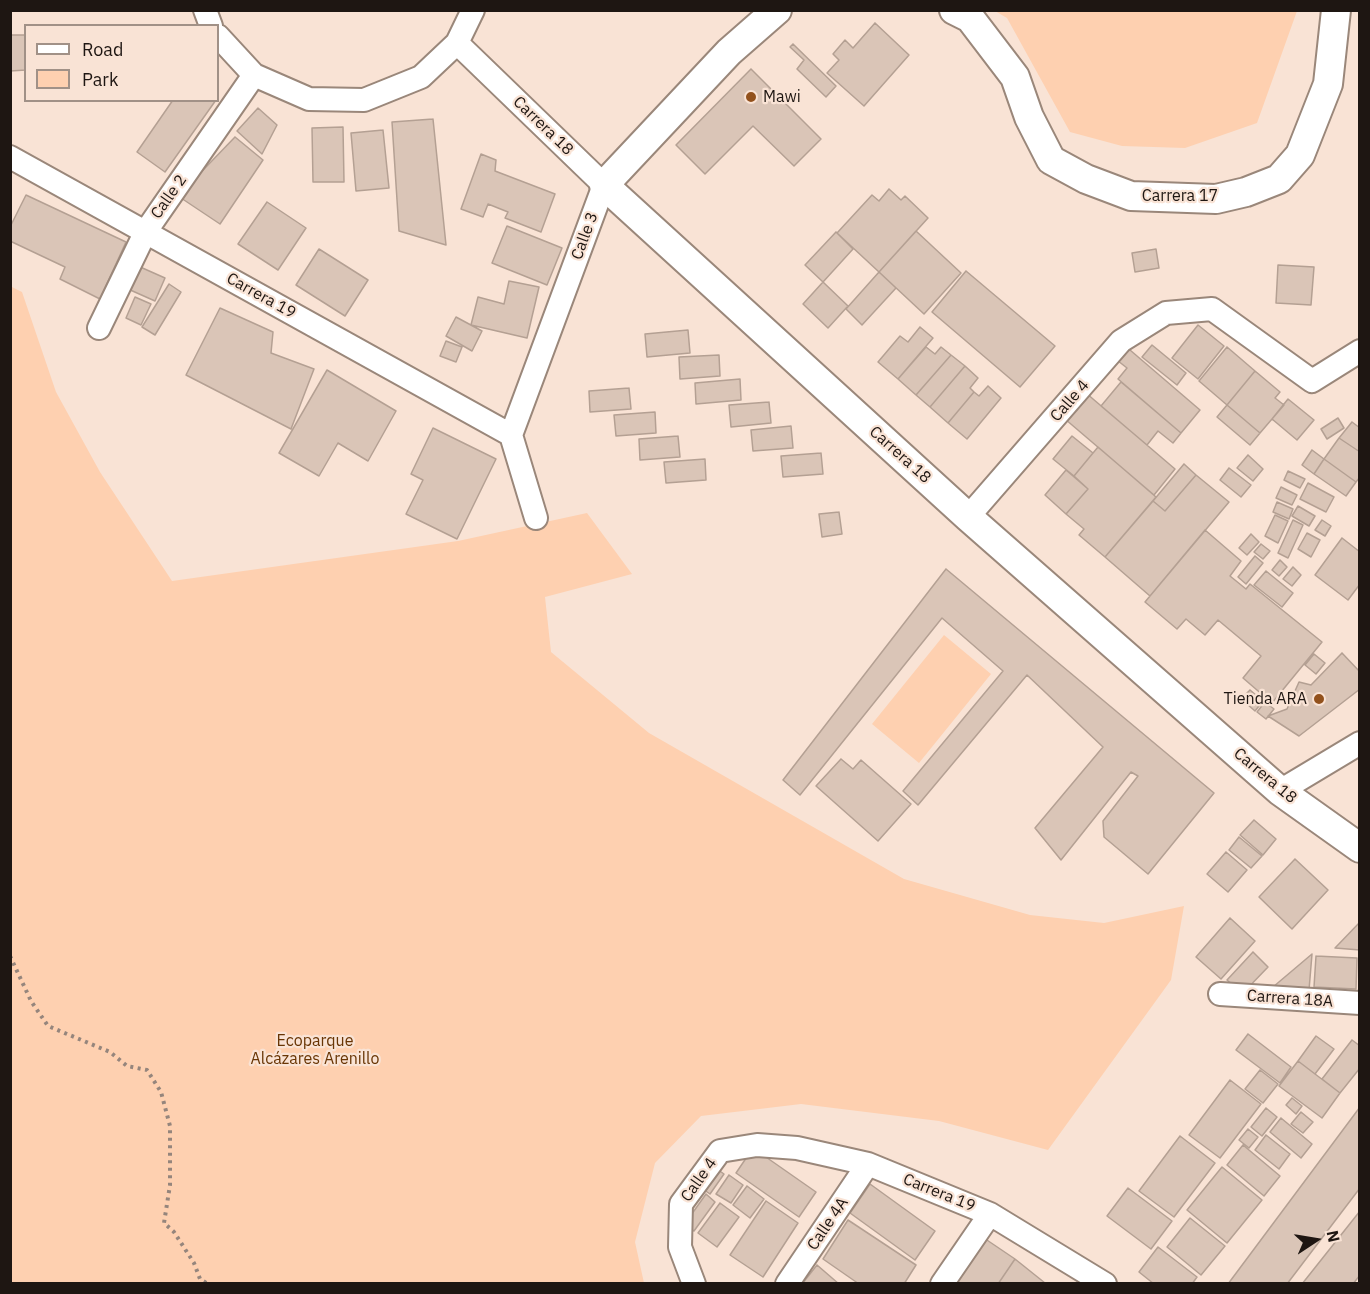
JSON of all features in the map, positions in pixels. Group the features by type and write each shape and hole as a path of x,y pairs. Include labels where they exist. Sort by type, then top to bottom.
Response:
{"street":[{"path":"219,37 254,75 309,99 364,100 421,77 458,43 473,10"},
{"name":"Calle 3","path":"511,435 604,185 729,52 777,10"},
{"name":"Carrera 17","path":"954,10 970,18 1015,77 1029,117 1051,160 1086,179 1131,196 1216,199 1246,192 1280,179 1300,155 1328,84 1336,10"},
{"name":"Carrera 18","path":"458,43 604,185 968,518 1280,791 1359,848"},
{"name":"Calle 2","path":"99,328 146,231 254,75"},
{"name":"Carrera 19","path":"10,157 511,435"},
{"name":"Calle 4","path":"968,518 1121,341 1166,313 1212,309 1312,381 1359,351"},
{"path":"511,435 536,518"},
{"path":"1280,791 1359,743"},
{"name":"Carrera 18A","path":"1220,994 1359,1003"},
{"name":"Carrera 19","path":"757,1145 797,1148 868,1164 990,1214 1100,1282"},
{"name":"Calle 4","path":"693,1284 680,1247 681,1204 720,1151 757,1145"},
{"name":"Calle 4A","path":"787,1284 868,1164"},
{"path":"942,1284 990,1214"}],"path":[{"path":"10,957 31,1001 48,1026 110,1052 127,1066 147,1070 161,1092 170,1126 170,1185 164,1223 174,1232 194,1263 200,1279 208,1284"}],"green space":[{"path":"1297,10 1257,123 1185,148 1122,146 1070,132 1007,18 995,11"},
{"name":"Ecoparque Alcázares Arenillo","path":"10,286 22,292 56,392 100,472 172,581 458,541 587,513 632,574 545,597 551,652 649,733 904,879 1030,915 1104,923 1184,906 1171,980 1048,1150 939,1121 801,1104 701,1116 655,1163 635,1242 644,1283 11,1283"},
{"path":"944,635 991,674 919,763 872,724"}],"building":[{"path":"875,23 909,55 864,106 827,73 839,60 833,54 845,40 853,48"},
{"path":"10,35 24,35 24,70 10,71"},
{"path":"793,44 836,86 826,97 797,69 804,60 790,47"},
{"name":"Mawi","path":"751,69 821,139 794,166 753,126 705,174 676,145"},
{"path":"172,102 215,102 165,172 137,152"},
{"path":"258,108 277,125 262,154 237,131"},
{"path":"433,119 446,245 399,231 392,122"},
{"path":"343,127 344,182 313,182 312,128"},
{"path":"383,130 389,188 356,191 351,133"},
{"path":"235,137 263,160 220,224 178,196"},
{"path":"481,154 496,160 495,171 555,194 541,232 505,218 508,212 488,204 483,217 461,209"},
{"path":"889,189 901,200 905,196 928,218 879,272 837,233 872,195 879,201"},
{"path":"26,195 126,242 100,299 60,279 65,267 10,241 10,227"},
{"path":"267,202 306,228 278,270 238,244"},
{"path":"507,226 562,248 547,285 492,263"},
{"path":"916,231 961,273 924,314 879,272"},
{"path":"836,232 853,249 823,282 805,265"},
{"path":"319,249 368,280 345,316 296,285"},
{"path":"1156,249 1159,268 1135,272 1132,253"},
{"path":"1278,265 1314,267 1311,305 1276,303"},
{"path":"138,266 165,278 155,301 128,289"},
{"path":"966,271 1055,346 1020,387 932,312"},
{"path":"879,272 896,288 862,325 846,309"},
{"path":"509,281 539,287 527,338 471,325 478,297 504,304"},
{"path":"823,282 848,306 828,328 803,304"},
{"path":"169,284 181,292 155,335 142,327"},
{"path":"135,297 151,304 141,325 126,318"},
{"path":"220,308 273,332 271,353 314,369 291,429 186,375"},
{"path":"456,317 482,331 472,351 446,336"},
{"path":"1198,325 1224,346 1198,379 1172,358"},
{"path":"920,327 933,338 898,379 878,362 900,336 908,342"},
{"path":"688,330 690,353 647,357 645,334"},
{"path":"446,341 462,347 456,362 440,356"},
{"path":"1123,344 1200,410 1181,433 1118,379 1127,368 1113,357"},
{"path":"1152,345 1186,373 1177,385 1142,357"},
{"path":"926,347 935,354 941,347 951,355 916,395 898,379"},
{"path":"1227,347 1255,371 1227,405 1199,381"},
{"path":"719,355 720,376 680,379 679,357"},
{"path":"951,355 965,366 930,407 916,395"},
{"path":"965,366 978,378 970,388 974,392 948,423 930,407"},
{"path":"327,370 396,411 368,461 338,443 319,476 279,453"},
{"path":"1255,371 1280,392 1275,398 1284,405 1260,433 1227,405"},
{"path":"740,379 741,400 696,404 695,383"},
{"path":"1121,382 1181,433 1173,443 1158,431 1147,445 1101,406"},
{"path":"988,386 1001,398 967,439 948,423 974,392 979,396"},
{"path":"629,388 631,409 590,412 589,391"},
{"path":"1086,393 1175,469 1154,495 1065,419"},
{"path":"1288,399 1314,420 1297,440 1272,419"},
{"path":"769,402 771,423 731,427 729,405"},
{"path":"1227,405 1260,433 1250,445 1217,417"},
{"path":"655,412 656,433 616,436 614,415"},
{"path":"1338,418 1344,428 1327,439 1321,429"},
{"path":"1352,422 1360,428 1360,452 1339,438"},
{"path":"791,426 793,448 753,451 751,430"},
{"path":"433,428 496,459 457,539 406,514 423,480 411,474"},
{"path":"678,436 680,457 640,460 639,439"},
{"path":"1072,436 1093,453 1074,476 1053,459"},
{"path":"1339,438 1360,452 1360,477 1356,482 1324,459"},
{"path":"1098,447 1156,497 1105,557 1079,535 1084,529 1066,514 1088,489 1074,476"},
{"path":"1312,450 1324,459 1314,474 1302,465"},
{"path":"821,453 823,474 783,477 781,456"},
{"path":"1248,455 1263,469 1253,481 1237,468"},
{"path":"705,459 706,480 666,483 664,462"},
{"path":"1324,459 1356,482 1346,496 1314,474"},
{"path":"1184,464 1196,475 1165,511 1153,501"},
{"path":"1229,468 1251,485 1241,497 1220,480"},
{"path":"1066,470 1088,489 1066,514 1045,495"},
{"path":"1288,471 1305,479 1300,488 1284,480"},
{"path":"1196,475 1229,502 1150,596 1105,557 1153,501 1165,511"},
{"path":"1308,483 1334,497 1326,512 1300,499"},
{"path":"1281,487 1297,495 1292,505 1276,498"},
{"path":"1277,502 1293,509 1289,519 1273,512"},
{"path":"1298,506 1315,516 1309,526 1292,516"},
{"path":"839,512 842,534 822,537 819,514"},
{"path":"1275,515 1288,521 1278,543 1265,536"},
{"path":"1293,520 1303,525 1288,558 1278,553"},
{"path":"1322,520 1331,526 1325,536 1315,530"},
{"path":"1205,530 1241,561 1230,576 1246,589 1250,584 1322,642 1272,703 1243,678 1261,656 1218,620 1205,635 1186,619 1177,629 1145,602"},
{"path":"1307,533 1320,540 1311,557 1298,549"},
{"path":"1251,534 1259,542 1247,555 1239,548"},
{"path":"1342,538 1360,552 1360,584 1348,600 1315,575"},
{"path":"1261,544 1270,551 1263,559 1254,552"},
{"path":"1255,556 1263,563 1246,584 1238,577"},
{"path":"1280,560 1287,567 1279,576 1272,570"},
{"path":"1293,567 1301,575 1292,586 1283,579"},
{"path":"946,569 1214,793 1148,874 1104,837 1103,821 1138,776 1131,772 1061,860 1035,828 1103,747 1027,675 918,805 903,791 1003,671 942,618 800,795 783,780"},
{"path":"1266,571 1293,593 1282,607 1254,585"},
{"name":"Tienda ARA","path":"1342,653 1360,672 1360,689 1299,736 1268,716 1287,709 1299,682 1311,685"},
{"path":"1314,654 1325,663 1316,674 1305,665"},
{"path":"1250,690 1263,701 1255,711 1241,699"},
{"path":"1265,702 1274,709 1266,719 1257,712"},
{"path":"841,759 853,769 861,760 911,804 878,841 816,786"},
{"path":"1254,820 1276,839 1263,855 1240,835"},
{"path":"1239,837 1262,856 1251,868 1229,850"},
{"path":"1226,852 1247,870 1228,892 1207,874"},
{"path":"1295,859 1328,890 1292,929 1259,897"},
{"path":"1230,918 1255,941 1221,979 1196,957"},
{"path":"1360,922 1360,950 1335,948"},
{"path":"1253,952 1268,967 1242,994 1227,980"},
{"path":"1312,954 1309,990 1273,987"},
{"path":"1316,956 1357,958 1356,989 1314,987"},
{"path":"1248,1034 1291,1067 1280,1083 1236,1050"},
{"path":"1316,1036 1334,1049 1315,1074 1298,1061"},
{"path":"1352,1040 1360,1046 1360,1068 1340,1093 1322,1079"},
{"path":"1298,1061 1340,1093 1322,1118 1279,1086"},
{"path":"1260,1070 1278,1084 1263,1103 1245,1089"},
{"path":"1230,1080 1261,1104 1220,1158 1189,1135"},
{"path":"1292,1098 1302,1106 1296,1114 1286,1105"},
{"path":"1360,1107 1360,1188 1287,1284 1228,1284"},
{"path":"1266,1108 1277,1117 1262,1136 1251,1127"},
{"path":"1301,1112 1313,1122 1303,1133 1291,1124"},
{"path":"1281,1118 1312,1144 1301,1158 1270,1132"},
{"path":"1248,1129 1258,1137 1249,1148 1239,1140"},
{"path":"1266,1135 1290,1154 1279,1169 1255,1150"},
{"path":"1180,1136 1215,1163 1174,1217 1139,1191"},
{"path":"1243,1145 1280,1176 1264,1196 1227,1165"},
{"path":"753,1148 816,1192 799,1217 736,1173"},
{"path":"714,1167 724,1174 710,1194 700,1187"},
{"path":"1222,1167 1262,1200 1227,1243 1187,1210"},
{"path":"729,1175 743,1185 731,1203 716,1194"},
{"path":"870,1184 935,1231 915,1260 850,1213"},
{"path":"747,1186 764,1199 750,1218 733,1205"},
{"path":"1128,1188 1172,1221 1151,1249 1107,1216"},
{"path":"706,1194 715,1202 694,1231 684,1225"},
{"path":"766,1201 798,1223 763,1277 730,1255"},
{"path":"720,1203 739,1217 717,1247 698,1233"},
{"path":"1360,1211 1360,1275 1353,1284 1302,1284"},
{"path":"1190,1218 1225,1246 1201,1275 1167,1247"},
{"path":"848,1220 916,1265 904,1284 859,1284 823,1259"},
{"path":"978,1234 1015,1259 998,1284 945,1284"},
{"path":"1158,1247 1197,1277 1192,1284 1154,1284 1139,1272"},
{"path":"1015,1259 1045,1283 1045,1284 998,1284"},
{"path":"817,1265 839,1284 802,1284"}],"place":[{"name":"Mawi","path":"751,97"},
{"name":"Tienda ARA","path":"1319,699"}]}
